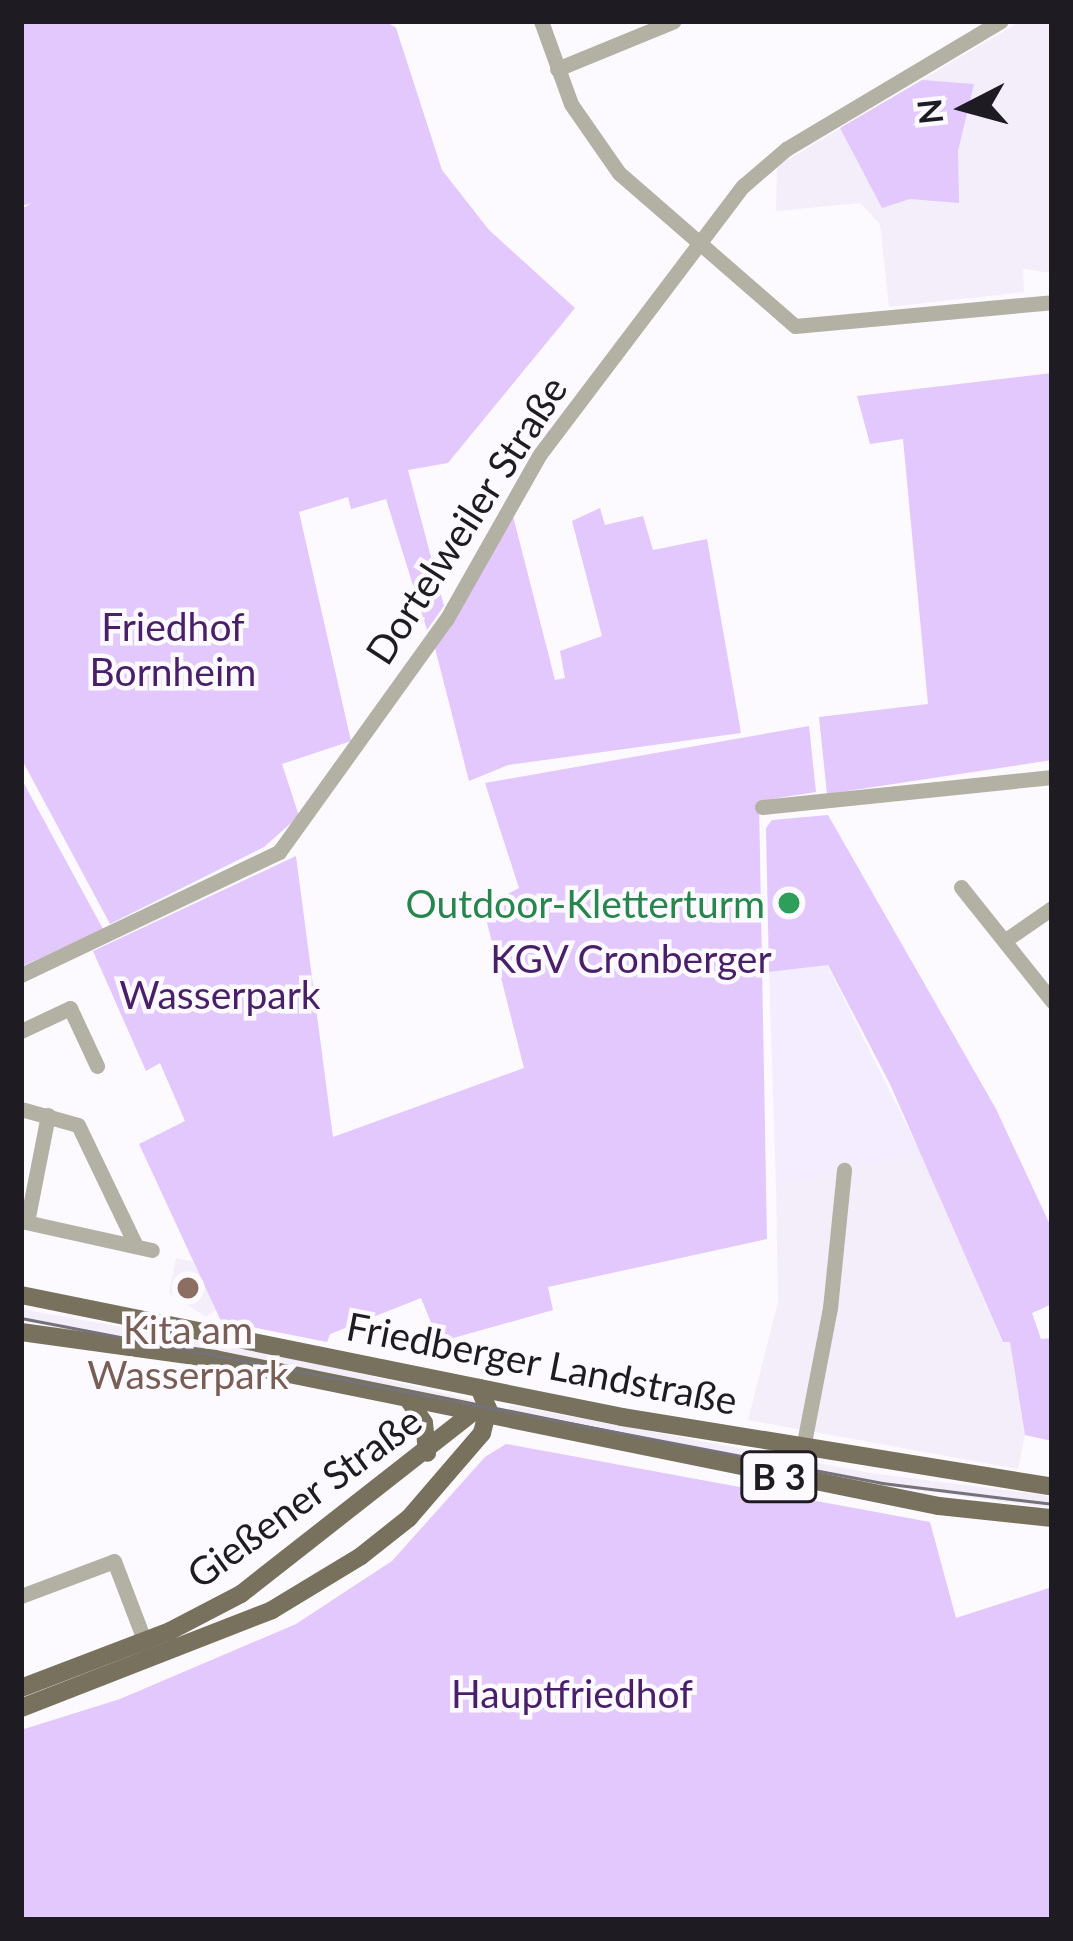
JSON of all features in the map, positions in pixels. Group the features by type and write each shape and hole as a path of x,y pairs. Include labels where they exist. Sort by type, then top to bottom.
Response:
{"main road":[{"name":"Friedberger Landstraße","path":"21,1295 481,1407 508,1424 939,1506 1052,1519"},
{"name":"Friedberger Landstraße","path":"21,1331 215,1359 410,1402 481,1407"},
{"name":"Friedberger Landstraße","path":"515,1393 803,1448 1052,1487"},
{"name":"Gießener Straße","path":"21,1708 148,1650 241,1594 481,1407 515,1393"},
{"path":"410,1402 424,1423 427,1453"},
{"name":"Gießener Straße","path":"475,1441 481,1407"},
{"name":"Gießener Straße","path":"21,1688 148,1650 305,1593 409,1518 475,1441 508,1424"},
{"path":"336,1521 334,1542 361,1556"},
{"path":"284,1560 303,1573 305,1593"}],"street":[{"path":"541,21 557,69 608,160 795,326 1052,302"},
{"path":"557,69 674,21"},
{"name":"Dortelweiler Straße","path":"21,975 255,866 294,837 446,620 540,454 701,241 767,162 1001,21"},
{"path":"762,807 1052,777"},
{"path":"961,887 1052,1001"},
{"path":"1007,939 1052,908"},
{"path":"21,1031 70,1008 98,1066"},
{"path":"21,1109 49,1114 83,1132 144,1248 24,1221 49,1114"},
{"path":"803,1448 830,1308 844,1170"},
{"path":"21,1595 114,1561 148,1650"}],"shaded area":[{"path":"1052,22 1052,273 1023,269 1024,292 889,307 880,224 860,203 776,211 777,166 1016,24"},
{"path":"827,965 920,1152 776,1186 769,972"},
{"path":"920,1152 1002,1341 1010,1341 1025,1435 1018,1469 748,1420 778,1302 776,1186"},
{"name":"Kita am Wasserpark","path":"176,1258 193,1262 216,1310 206,1317 169,1293"},
{"path":"21,1309 289,1357 477,1401 469,1406 21,1321"},
{"path":"510,1405 871,1473 1052,1496 1052,1508 870,1484 508,1415"}],"green space":[{"name":"Friedhof Bornheim","path":"21,21 385,21 396,28 442,170 489,230 575,308 448,463 408,470 444,606 427,630 386,499 351,509 348,497 299,512 351,741 282,764 299,816 264,847 110,924 21,758 21,209 32,203 21,206"},
{"path":"922,80 974,84 958,151 959,203 910,199 882,208 840,128"},
{"path":"1052,373 1052,760 827,794 819,717 928,704 903,439 870,444 857,396"},
{"path":"600,508 605,525 643,516 653,550 707,539 741,733 508,765 469,781 435,648 513,516 555,680 565,678 560,651 602,636 572,521"},
{"name":"KGV Cronberger","path":"809,726 816,792 759,801 767,1239 548,1287 553,1310 439,1342 421,1298 330,1334 327,1342 221,1321 139,1144 185,1121 160,1063 146,1071 93,951 296,856 333,1137 524,1068 483,907 519,888 485,783"},
{"path":"21,778 103,929 21,967"},
{"path":"828,815 996,1109 1052,1229 1052,1304 1032,1313 1041,1339 1052,1338 1052,1441 1025,1435 1010,1342 1003,1342 890,1084 828,965 769,972 766,828 772,820"},
{"name":"Hauptfriedhof","path":"506,1444 930,1522 956,1618 1052,1587 1052,1920 21,1920 21,1730 120,1699 296,1624 392,1561 485,1457"}],"tram line":[{"path":"21,1318 882,1483 1052,1504"}],"place":[{"name":"Outdoor-Kletterturm","path":"789,903"},
{"name":"Kita am Wasserpark","path":"188,1288"}],"park label":[{"name":"Wasserpark","path":"220,994"}]}
